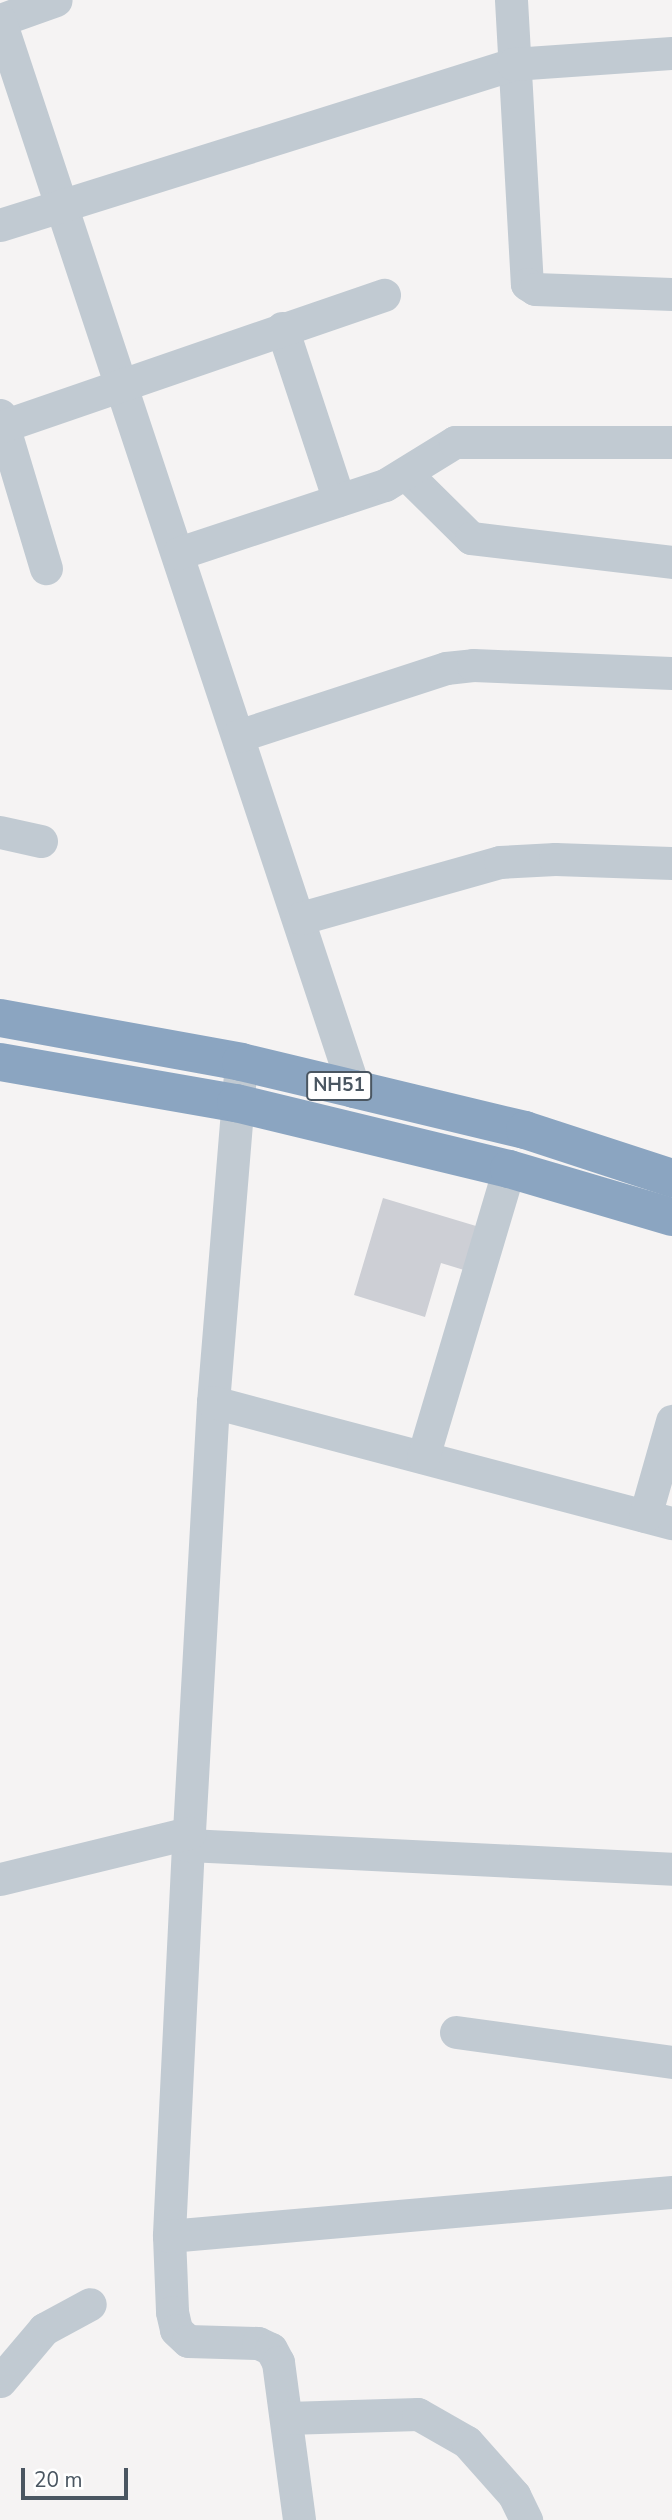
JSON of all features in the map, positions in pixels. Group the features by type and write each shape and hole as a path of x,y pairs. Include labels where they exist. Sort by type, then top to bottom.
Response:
{"highway":[{"name":"NH51","path":"0,1017 241,1062 354,1089 525,1130 672,1178"},
{"name":"NH51","path":"0,1062 236,1103 509,1169 672,1217"}],"street":[{"path":"56,0 0,21 120,387 179,553 301,918 354,1089"},
{"path":"511,0 527,284 535,289 672,294"},
{"path":"0,225 61,209 513,64 672,53"},
{"path":"46,568 2,421 120,387 282,328 384,295"},
{"path":"282,328 339,500"},
{"path":"179,553 339,500 406,474 438,449 455,442 672,442"},
{"path":"406,474 461,532 482,542 672,562"},
{"path":"238,736 446,668 473,665 672,673"},
{"path":"0,832 41,841"},
{"path":"301,918 500,862 555,859 672,863"},
{"path":"241,1062 213,1402 169,2236 176,2330 188,2341 258,2343 271,2349 278,2361 299,2520"},
{"path":"423,1457 509,1169"},
{"path":"213,1402 658,1519 672,1421"},
{"path":"0,1879 188,1839 672,1869"},
{"path":"456,2032 672,2062"},
{"path":"169,2236 672,2192"},
{"path":"0,2381 44,2329 90,2304"},
{"path":"287,2418 418,2414 467,2442 514,2495 526,2520"}],"building":[{"path":"383,1198 476,1226 464,1270 441,1263 425,1317 354,1295"}]}
